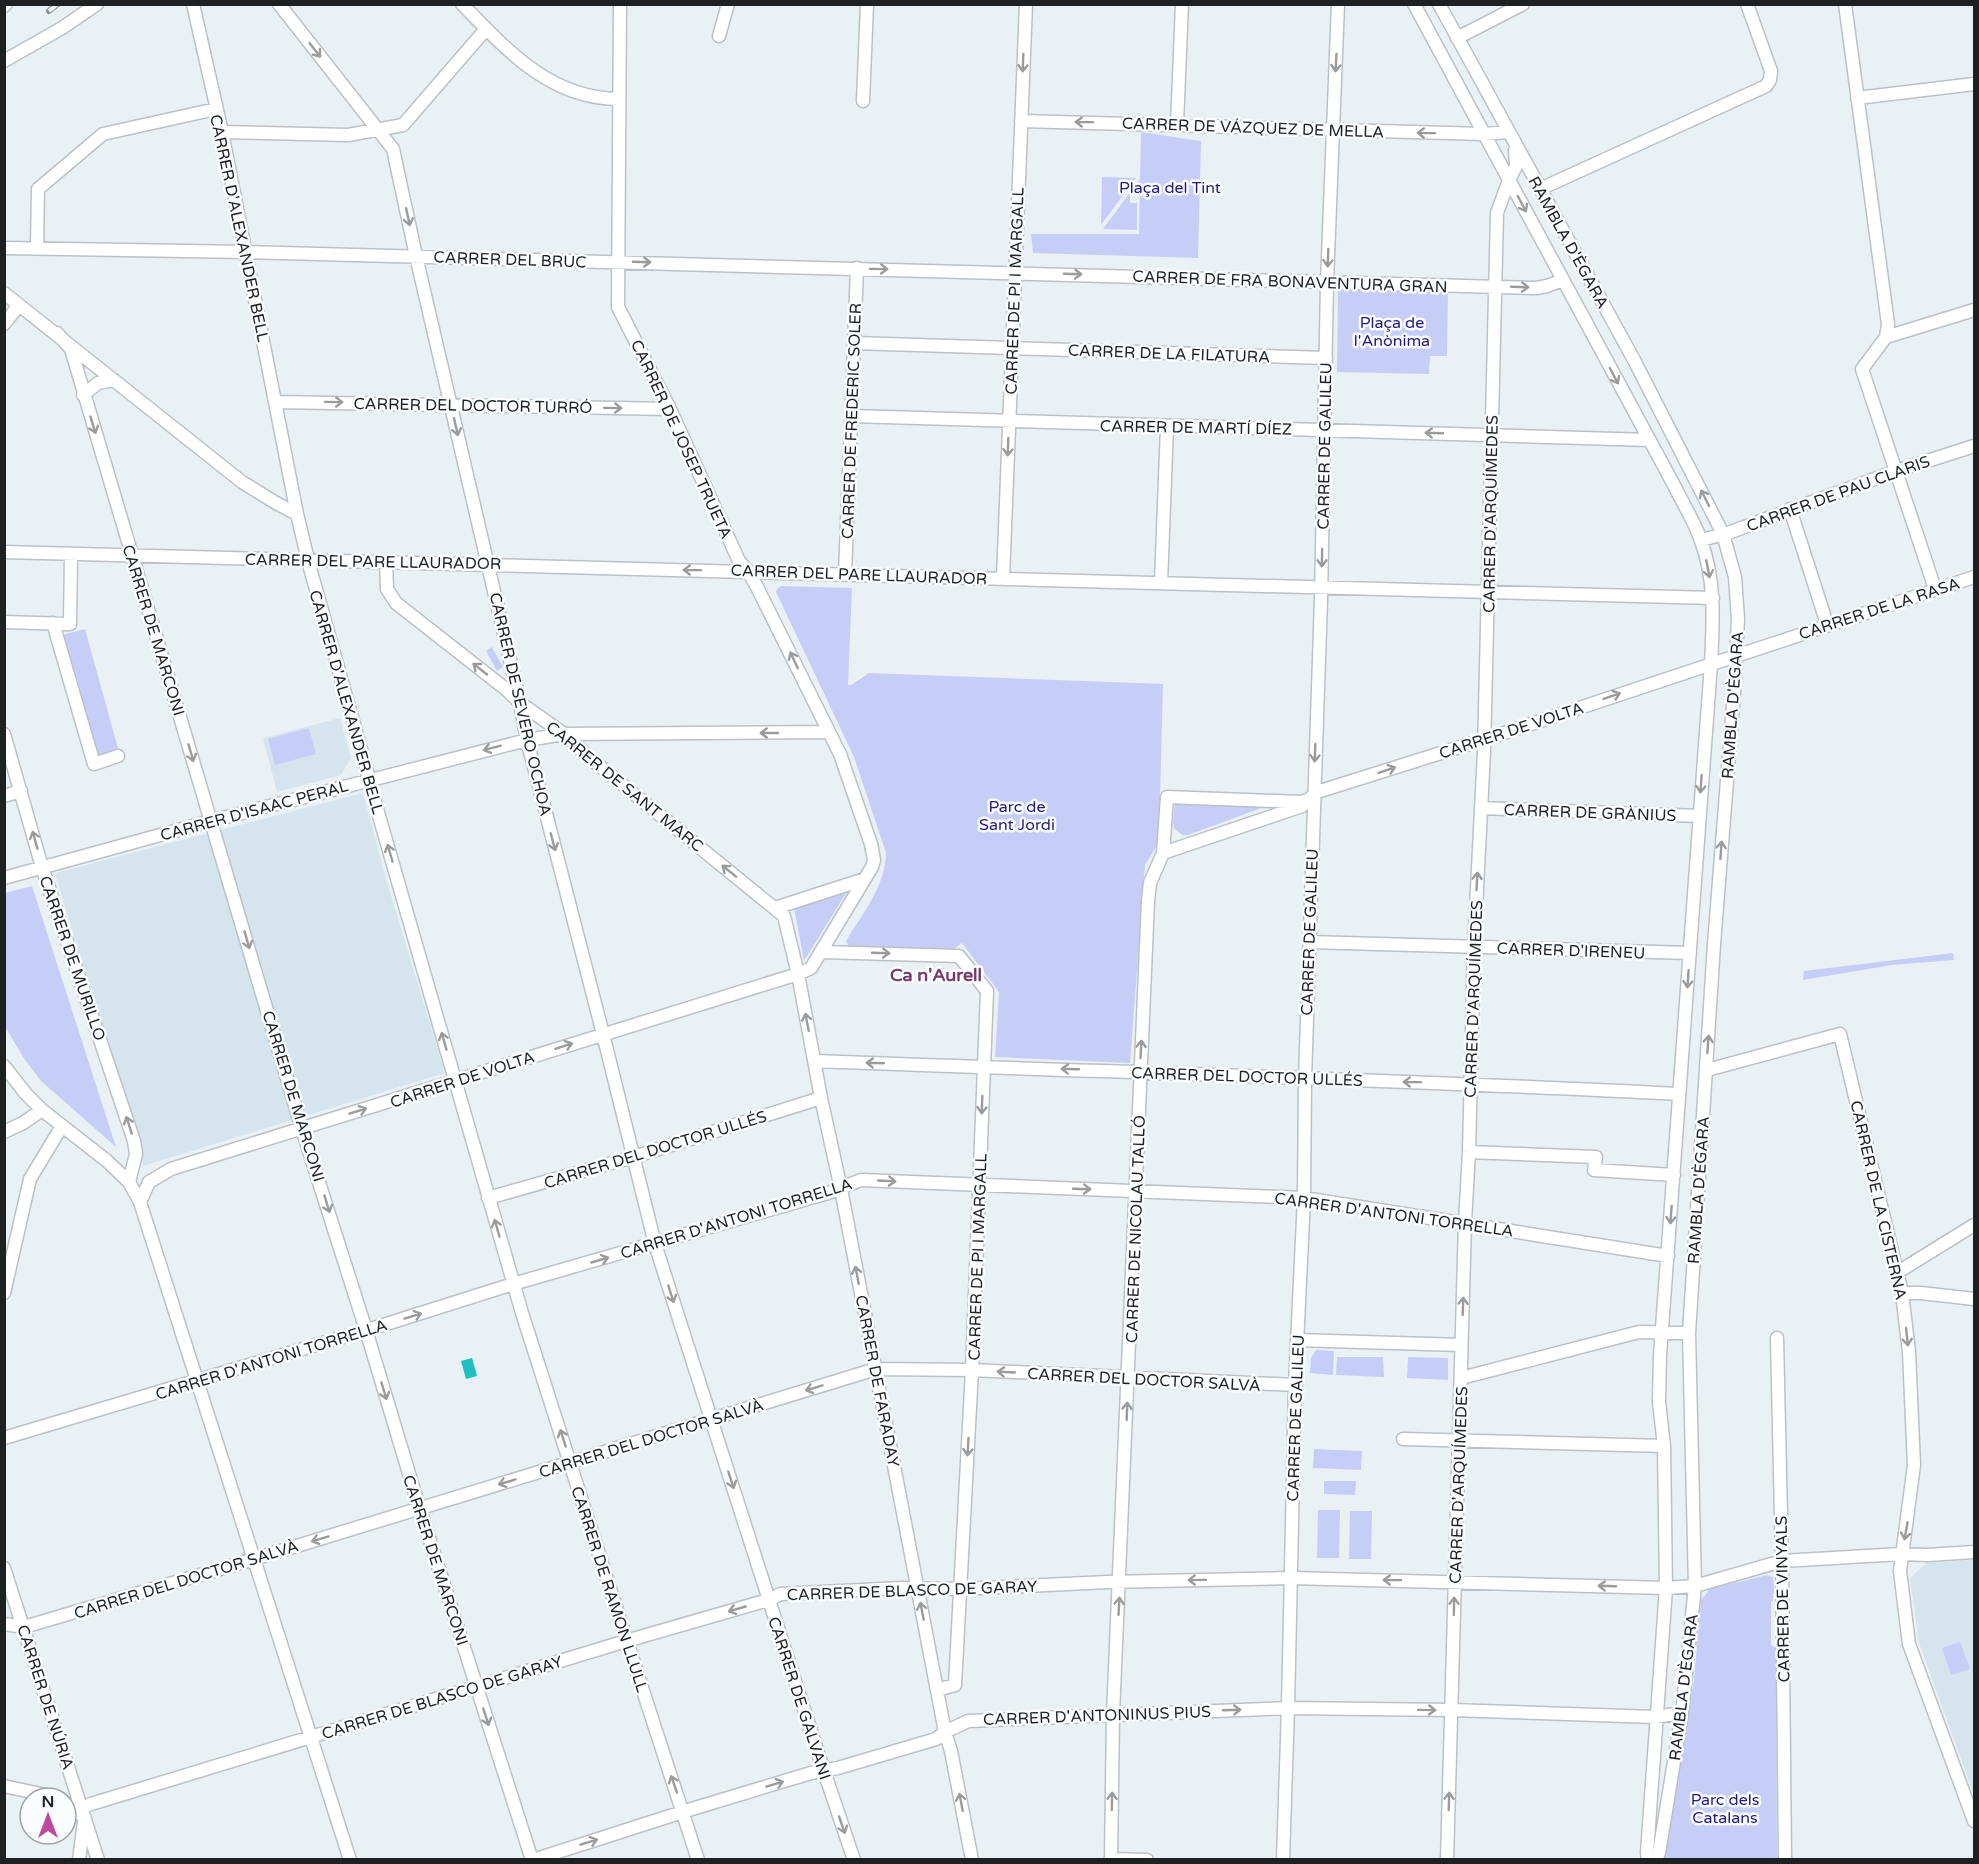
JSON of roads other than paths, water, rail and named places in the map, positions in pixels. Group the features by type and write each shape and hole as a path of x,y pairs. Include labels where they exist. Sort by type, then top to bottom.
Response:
{"street":[{"path":"4,61 62,28 97,4"},
{"name":"CARRER D'ALEXANDER BELL","path":"193,4 222,132 308,560 513,1284"},
{"name":"CARRER DE SEVERO OCHOA","path":"279,4 393,149 527,740 633,1157"},
{"path":"462,4 533,72 550,83 592,98 619,99"},
{"name":"CARRER DE JOSEP TRUETA","path":"620,4 618,307 670,410 739,561 748,571 840,754 871,844 874,860 823,952 811,968 798,974"},
{"path":"719,36 728,4"},
{"path":"864,101 867,4"},
{"name":"CARRER DE PI I MARGALL","path":"1002,578 1026,4"},
{"path":"1177,124 1182,4"},
{"name":"CARRER DE GALILEU","path":"1283,1860 1295,1385 1304,1198 1305,1079 1321,587 1327,282 1338,4"},
{"name":"RAMBLA D'ÈGARA","path":"1414,4 1701,540 1709,568 1713,598 1711,664 1662,1332 1659,1402 1664,1446 1666,1588 1655,1718 1648,1860"},
{"name":"RAMBLA D'ÈGARA","path":"1439,4 1634,360 1724,534 1735,577 1738,619 1736,656 1689,1333 1695,1586 1682,1713 1656,1860"},
{"path":"1457,38 1523,4"},
{"path":"1540,189 1766,86 1770,80 1771,71 1747,4"},
{"path":"1845,4 1888,324 1886,336 1862,369 1935,589"},
{"path":"222,132 348,135 403,125 486,29"},
{"path":"1857,98 1974,84"},
{"path":"37,247 38,189 103,134 216,109"},
{"name":"CARRER DE VÁZQUEZ DE MELLA","path":"1021,121 1484,134"},
{"path":"1484,134 1511,138"},
{"name":"CARRER D'ARQUÍMEDES","path":"1447,1860 1474,947 1485,739 1497,213 1516,166 1517,157 1511,138"},
{"name":"CARRER DEL BRUC","path":"4,248 1015,272"},
{"name":"CARRER DE FREDERIC SOLER","path":"845,574 857,268"},
{"name":"CARRER DE FRA BONAVENTURA GRAN","path":"1015,272 1536,288 1563,280"},
{"path":"4,293 242,482 297,514"},
{"path":"4,324 19,305"},
{"path":"1886,336 1974,310"},
{"name":"CARRER DE MARCONI","path":"57,333 71,349 302,1129 366,1330 419,1508 532,1860"},
{"name":"CARRER DE LA FILATURA","path":"854,343 1326,358"},
{"path":"83,395 98,383 114,380"},
{"name":"CARRER DEL DOCTOR TURRÓ","path":"276,402 670,410"},
{"name":"CARRER DE MARTÍ DÍEZ","path":"851,416 1649,440"},
{"path":"1161,582 1167,427"},
{"name":"CARRER DE PAU CLARIS","path":"1701,540 1724,534 1896,471 1974,446"},
{"path":"1790,509 1827,624"},
{"name":"CARRER DEL PARE LLAURADOR","path":"4,552 1713,598"},
{"path":"4,622 70,624 71,554"},
{"name":"CARRER DE SANT MARC","path":"386,562 387,589 396,603 507,690 520,703 564,734 591,759 775,908"},
{"name":"CARRER DE LA RASA","path":"1736,656 1974,577"},
{"path":"53,623 93,764 118,756"},
{"path":"1711,664 1736,656"},
{"name":"CARRER DE VOLTA","path":"1314,797 1317,792 1711,664"},
{"name":"CARRER D'ISAAC PERAL","path":"4,878 211,821 527,740 564,734 828,732"},
{"name":"CARRER DE MURILLO","path":"4,734 42,867 134,1141 136,1154 129,1182"},
{"path":"4,796 21,791"},
{"name":"CARRER DE NICOLAU TALLÓ","path":"1111,1859 1113,1714 1150,883 1163,853 1167,796 1302,802 1314,797"},
{"path":"1163,853 1302,806 1314,797"},
{"name":"CARRER DE GRÀNIUS","path":"1481,808 1699,816"},
{"path":"775,908 865,879"},
{"name":"CARRER DE FARADAY","path":"775,908 784,916 798,974 945,1732 951,1751 972,1860"},
{"name":"CARRER D'IRENEU","path":"1309,942 1690,953"},
{"name":"CARRER DE PI I MARGALL","path":"823,952 959,956 987,991 972,1370 956,1685 937,1690"},
{"name":"CARRER DE VOLTA","path":"140,1202 149,1182 171,1168 798,974"},
{"name":"CARRER DE LA CISTERNA","path":"1707,1070 1840,1034 1898,1272 1909,1352 1914,1465 1900,1571 1909,1644 1974,1821"},
{"name":"CARRER DEL DOCTOR ULLÉS","path":"815,1061 1470,1083 1679,1094"},
{"path":"4,1066 42,1110 107,1161 129,1182 140,1202 350,1860"},
{"name":"CARRER DEL DOCTOR ULLÉS","path":"488,1198 633,1157 821,1098"},
{"path":"4,1132 42,1110"},
{"path":"4,1293 30,1179 62,1126"},
{"path":"1469,1152 1596,1157 1594,1170 1674,1175"},
{"name":"CARRER DE GALVANI","path":"633,1157 655,1244 768,1600 854,1860"},
{"name":"CARRER D'ANTONI TORRELLA","path":"4,1438 513,1284 841,1189 861,1180 1304,1198 1668,1256"},
{"path":"1898,1272 1974,1225"},
{"name":"CARRER DE RAMON LLULL","path":"513,1284 698,1860"},
{"path":"1902,1293 1974,1299"},
{"path":"1461,1378 1639,1332 1689,1333"},
{"name":"CARRER DE VINYALS","path":"1777,1338 1785,1860"},
{"path":"1297,1340 1461,1345"},
{"name":"CARRER DEL DOCTOR SALVÀ","path":"24,1627 876,1369 972,1370 1295,1385"},
{"path":"1403,1439 1664,1446"},
{"name":"CARRER DE BLASCO DE GARAY","path":"83,1813 91,1804 768,1600 781,1594 1290,1578 1666,1588 1695,1586 1782,1561 1974,1552"},
{"name":"CARRER DE NÚRIA","path":"4,1568 98,1860"},
{"path":"4,1623 24,1627"},
{"name":"CARRER D'ANTONINUS PIUS","path":"532,1860 811,1773 838,1768 936,1739 968,1721 1288,1708 1452,1710 1655,1718 1682,1713"},
{"path":"70,1786 73,1781"},
{"path":"78,1810 83,1813 79,1860"},
{"path":"1111,1859 1147,1860"}],"water":[{"path":"472,1358 477,1376 466,1379 461,1361"}],"railway":[{"path":"49,11 58,4"}],"district":[{"name":"Ca n'Aurell","path":"936,975"}],"park label":[{"name":"Plaça del Tint","path":"1170,187"},
{"name":"Plaça de l'Anònima","path":"1392,331"},
{"name":"Parc de Sant Jordi","path":"1017,815"},
{"name":"Parc dels Catalans","path":"1725,1808"}]}
